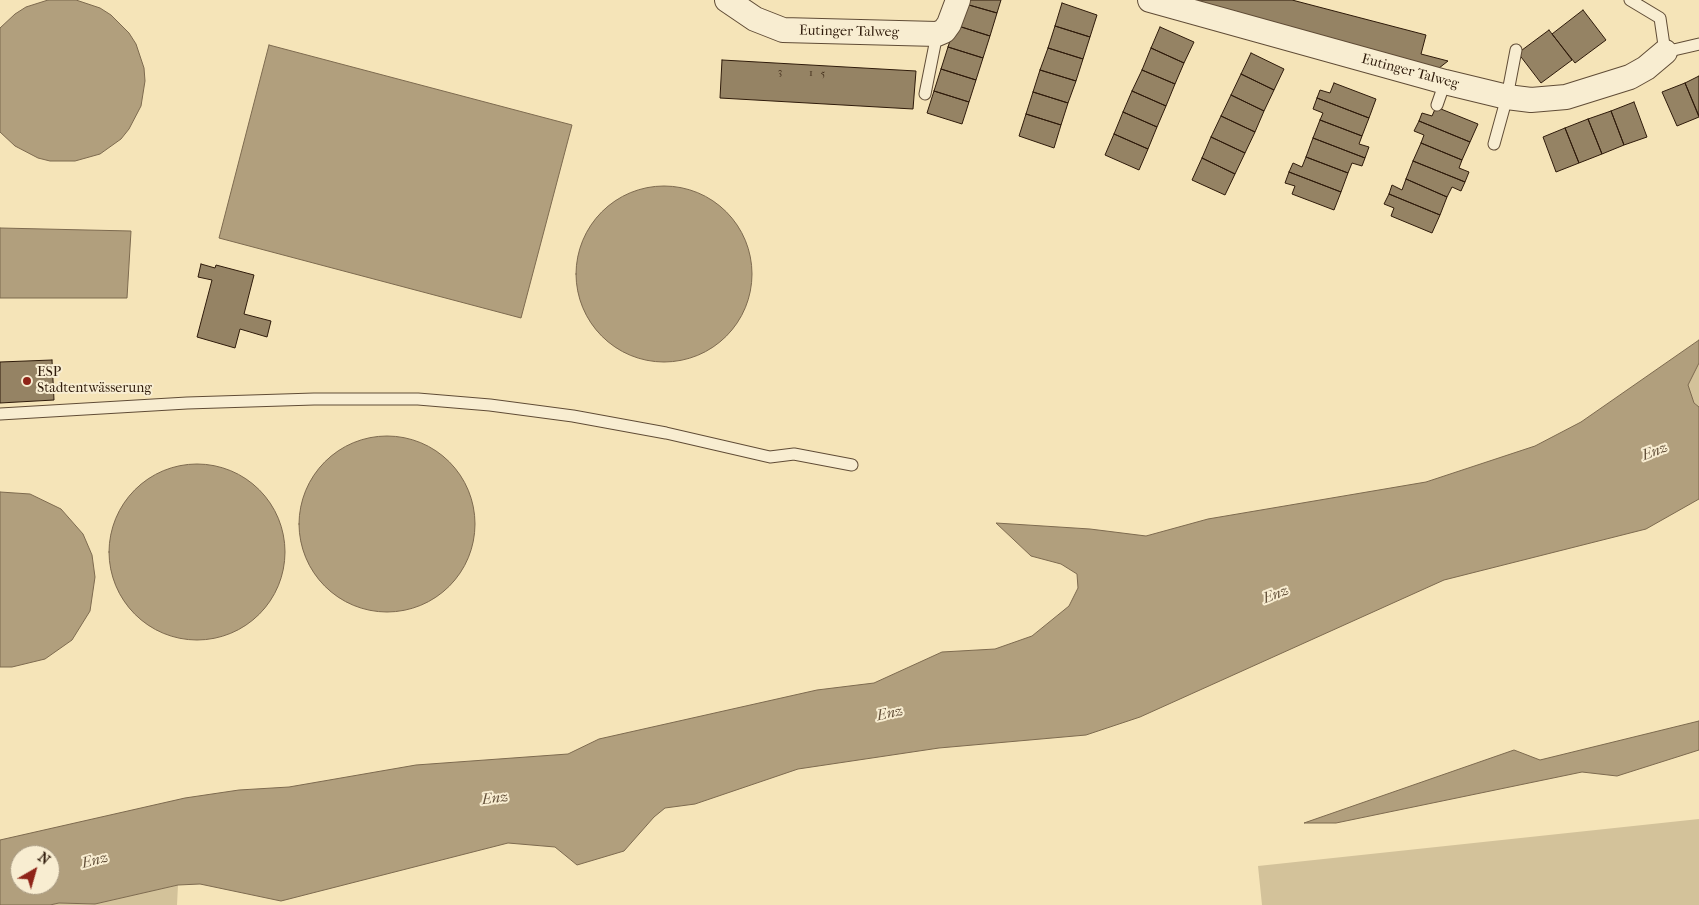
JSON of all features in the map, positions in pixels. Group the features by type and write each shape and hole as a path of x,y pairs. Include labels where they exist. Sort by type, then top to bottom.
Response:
{"street":[{"name":"Eutinger Talweg","path":"727,0 755,19 783,30 937,34"},
{"path":"937,34 944,31 949,24 958,0"},
{"name":"Eutinger Talweg","path":"1150,0 1445,82 1507,97 1540,100 1579,94 1640,73 1665,52"}],"lane":[{"path":"1630,0 1660,18 1665,52 1699,44"},
{"path":"925,94 937,34"},
{"path":"1494,144 1507,97 1516,50"},
{"path":"1437,105 1445,82"},
{"path":"0,414 314,399 418,399 490,405 572,416 666,433 770,457 794,454 852,465"}],"shaded area":[{"path":"1699,363 1699,407 1694,403 1687,385"},
{"path":"1699,819 1699,905 1262,905 1258,866"},
{"path":"178,885 177,905 50,905 59,903 95,904"}],"water":[{"path":"48,0 76,0 100,8 111,15 129,33 136,44 144,68 145,81 141,106 129,129 121,139 100,154 75,161 50,161 38,158 15,146 0,132 0,28 26,7"},
{"path":"269,45 572,125 521,318 219,238"},
{"path":"655,186 673,186 698,192 713,200 727,211 738,225 746,240 751,257 751,291 746,308 738,323 727,337 713,348 690,359 673,362 655,362 630,356 615,348 601,337 590,323 579,300 576,283 576,265 582,240 590,225 601,211 615,200 638,189"},
{"path":"0,228 131,231 127,298 0,298"},
{"name":"Enz","path":"1699,340 1699,363 1688,385 1694,403 1699,407 1699,499 1646,529 1444,580 1140,717 1086,735 939,748 798,769 695,804 665,808 654,817 624,851 577,865 555,847 508,843 281,901 200,884 178,885 95,904 0,905 0,840 185,798 239,790 289,787 416,765 568,754 599,739 817,690 874,683 942,652 995,649 1032,636 1069,606 1078,588 1077,574 1061,564 1031,556 996,523 1090,529 1146,536 1208,519 1426,482 1535,446 1581,422"},
{"path":"378,436 396,436 429,446 455,468 465,482 471,498 475,524 471,550 465,566 443,592 429,602 413,608 396,612 378,612 345,602 319,580 309,566 303,550 299,533 299,515 309,482 331,456 345,446 361,440"},
{"path":"188,464 206,464 239,474 265,496 275,510 281,526 285,552 281,578 275,594 253,620 239,630 223,636 206,640 188,640 155,630 129,608 119,594 113,578 109,561 109,543 119,510 141,484 155,474 171,468"},
{"path":"0,492 30,494 61,509 83,534 92,555 95,577 90,611 72,640 45,659 12,667 0,667"},
{"path":"1699,721 1699,750 1617,776 1582,772 1336,823 1304,823 1514,750 1540,760"}],"building":[{"path":"962,0 1001,0 997,13 962,3"},
{"path":"1161,0 1292,0 1426,35 1421,54 1448,61 1434,72"},
{"path":"962,3 997,13 990,36 955,25"},
{"path":"1062,3 1097,15 1090,37 1055,26"},
{"path":"1583,10 1606,40 1575,63 1552,34"},
{"path":"955,25 990,36 983,58 948,47"},
{"path":"1055,26 1090,37 1083,59 1048,48"},
{"path":"1160,27 1194,42 1184,63 1151,48"},
{"path":"1549,30 1572,60 1541,83 1518,53"},
{"path":"948,47 983,58 976,80 941,69"},
{"path":"1048,48 1083,59 1076,81 1040,70"},
{"path":"1151,48 1184,63 1175,84 1142,70"},
{"path":"1251,53 1284,69 1274,90 1241,74"},
{"path":"722,60 916,71 913,109 720,98"},
{"path":"941,69 976,80 969,102 934,91"},
{"path":"1040,70 1076,81 1068,103 1033,92"},
{"path":"1142,70 1175,84 1166,106 1132,91"},
{"path":"1241,74 1274,90 1264,111 1231,95"},
{"path":"1699,76 1699,116 1685,83"},
{"path":"1334,83 1376,99 1369,118 1317,98 1320,90 1330,93"},
{"path":"1685,83 1699,117 1677,126 1662,92"},
{"path":"934,91 969,102 962,124 927,113"},
{"path":"1132,91 1166,106 1157,127 1123,112"},
{"path":"1033,92 1068,103 1061,125 1026,114"},
{"path":"1231,95 1264,111 1255,132 1221,116"},
{"path":"1317,98 1369,118 1362,136 1320,120 1323,113 1313,109"},
{"path":"1634,102 1647,137 1624,145 1611,111"},
{"path":"1436,107 1478,124 1470,142 1419,121 1422,113 1432,116"},
{"path":"1611,111 1624,145 1602,154 1588,119"},
{"path":"1123,112 1157,127 1148,149 1114,134"},
{"path":"1026,114 1061,125 1054,148 1019,136"},
{"path":"1221,116 1255,132 1245,153 1211,137"},
{"path":"1588,119 1602,154 1579,163 1565,128"},
{"path":"1320,120 1362,136 1359,144 1369,147 1365,158 1313,138"},
{"path":"1419,121 1470,142 1462,160 1421,143 1424,135 1414,131"},
{"path":"1565,128 1579,163 1556,172 1543,137"},
{"path":"1114,134 1148,149 1139,170 1105,155"},
{"path":"1211,137 1245,153 1235,174 1202,158"},
{"path":"1313,138 1365,158 1362,166 1352,163 1348,173 1306,157"},
{"path":"1421,143 1462,160 1459,168 1469,172 1465,182 1413,161"},
{"path":"1306,157 1348,173 1341,192 1289,172 1293,163 1302,167"},
{"path":"1202,158 1235,174 1225,195 1192,180"},
{"path":"1413,161 1465,182 1461,191 1452,187 1447,197 1406,179"},
{"path":"1289,172 1341,192 1334,210 1292,194 1295,186 1285,183"},
{"path":"1406,179 1447,197 1440,215 1389,194 1392,185 1402,190"},
{"path":"1389,194 1440,215 1432,233 1391,216 1394,208 1384,204"},
{"path":"201,264 215,268 216,265 254,275 244,314 271,321 267,337 240,329 235,348 197,337 212,280 198,277"},
{"name":"ESP Stadtentwässerung","path":"52,360 54,400 0,403 0,362"}],"place":[{"name":"ESP Stadtentwässerung","path":"27,381"}]}
